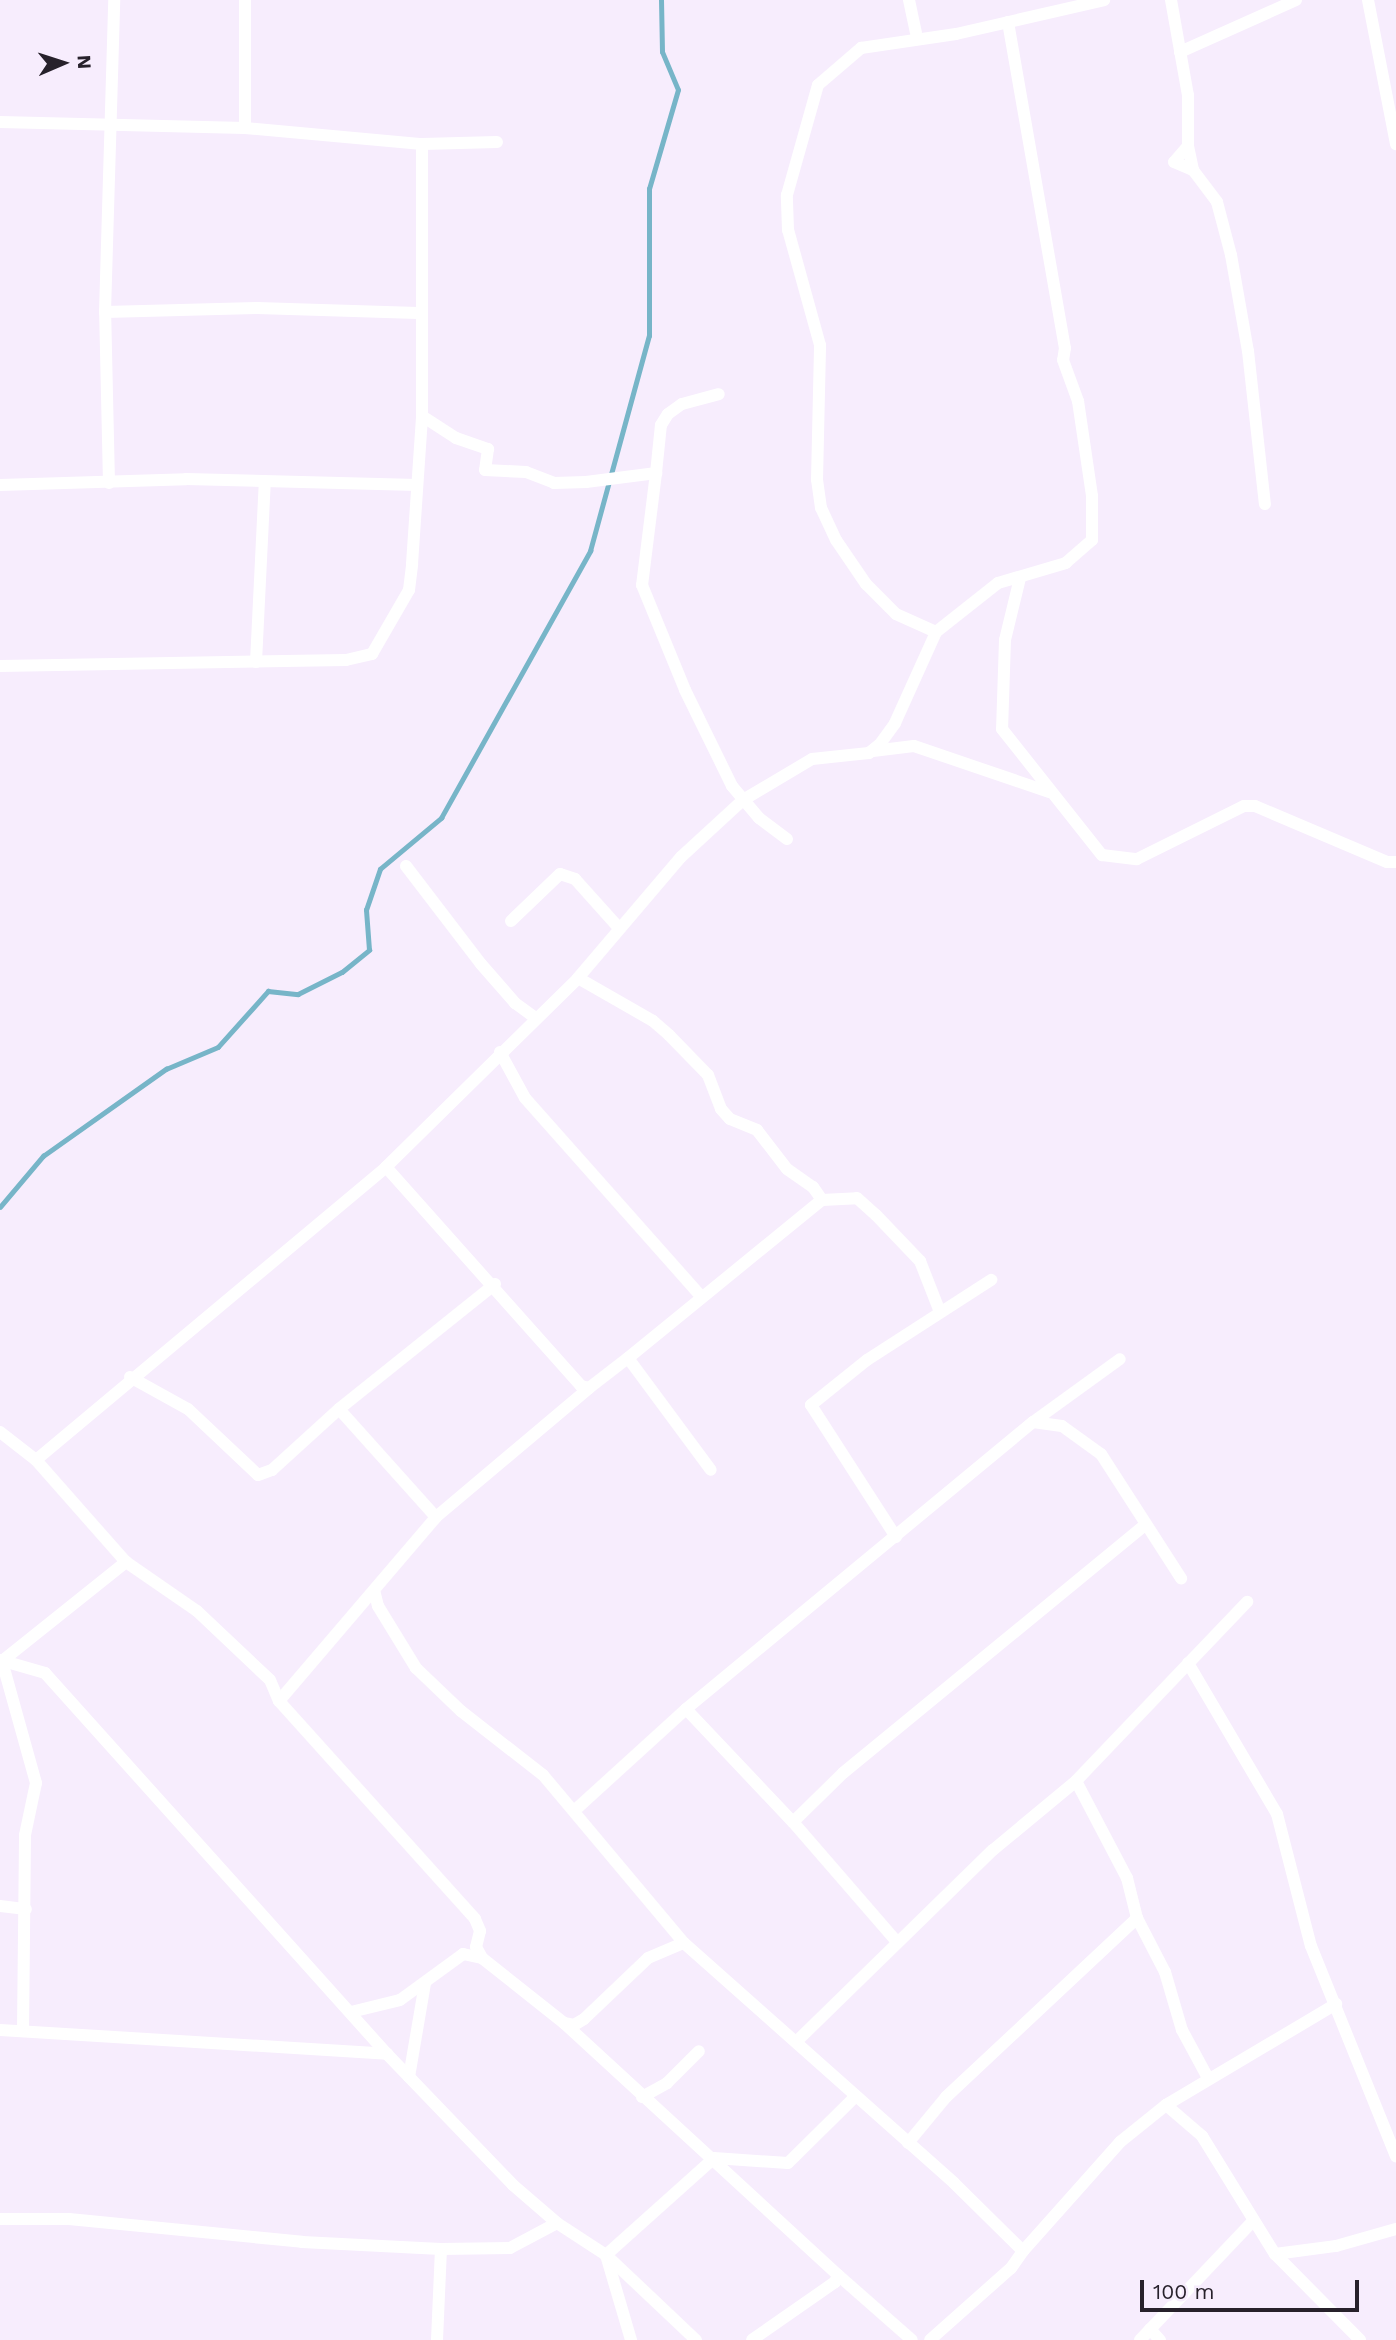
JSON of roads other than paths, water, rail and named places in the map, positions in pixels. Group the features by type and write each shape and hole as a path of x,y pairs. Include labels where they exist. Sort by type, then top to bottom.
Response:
{"street":[{"path":"109,483 105,312 114,0"},
{"path":"244,0 245,128"},
{"path":"909,0 916,37"},
{"path":"936,632 896,614 866,584 836,540 821,508 817,480 820,345 786,207 818,85 861,48 916,37 956,34 1104,0"},
{"path":"1171,0 1188,96 1188,146 1194,170 1216,202 1231,255 1248,351 1265,504"},
{"path":"1180,51 1296,0"},
{"path":"1368,0 1393,113 1396,145"},
{"path":"869,753 895,723 936,632 998,583 1066,563 1092,540 1092,496 1078,401 1063,360 1065,348 1008,22"},
{"path":"0,122 109,127 245,128 422,144 497,142"},
{"path":"0,666 346,660 372,654 408,590 422,416 418,313 422,144"},
{"path":"105,312 257,308 418,313"},
{"path":"719,394 682,404 668,414 661,425 642,585 712,749 743,800 787,839"},
{"path":"422,416 456,439 488,449 485,470 495,473 526,472 554,483 656,473"},
{"path":"256,662 265,481"},
{"path":"0,485 265,481 417,485"},
{"path":"1020,578 1005,640 1002,729 1102,855 1116,859 1137,859 1244,806 1255,806 1387,862 1396,862"},
{"path":"36,1460 130,1377 386,1167 578,978 681,857 743,800 812,759 830,753 869,753 914,746 1051,793"},
{"path":"406,866 481,964 515,1003 536,1018"},
{"path":"511,921 560,874 575,879 619,928"},
{"path":"578,978 653,1021 669,1035 708,1075 721,1110 730,1119 757,1130 787,1169 813,1187 822,1200"},
{"path":"500,1052 525,1098 700,1295"},
{"path":"386,1167 495,1284 581,1386 589,1388"},
{"path":"279,1701 436,1517 700,1295 822,1200 857,1198 876,1215 920,1261 940,1312"},
{"path":"896,1537 811,1405 867,1360 991,1280"},
{"path":"130,1377 188,1409 258,1475 272,1469 339,1409 495,1284"},
{"path":"628,1358 711,1470"},
{"path":"574,1811 686,1709 1033,1422 1120,1359"},
{"path":"339,1409 436,1517"},
{"path":"1033,1422 1062,1426 1101,1454 1181,1578"},
{"path":"0,1433 36,1460 126,1562 197,1611 270,1679 279,1701 475,1919 480,1931 479,1953"},
{"path":"793,1822 843,1773 1145,1525"},
{"path":"1,1661 126,1562"},
{"path":"374,1590 378,1606 430,1684 520,1754 574,1811 684,1943 797,2041 1023,2250"},
{"path":"797,2041 896,1941 1076,1781 1247,1602"},
{"path":"1,1661 36,1783 25,1835 23,2030"},
{"path":"1,1661 45,1673 387,2054 513,2185 557,2223 606,2255 696,2340"},
{"path":"1188,1663 1277,1814 1311,1946 1396,2156"},
{"path":"686,1709 793,1822 896,1941"},
{"path":"1076,1781 1127,1878 1138,1918 1165,1972 1182,2030 1208,2078"},
{"path":"0,1906 26,1909"},
{"path":"908,2143 946,2096 1138,1918"},
{"path":"564,2023 574,2025 584,2019 642,1962 684,1943"},
{"path":"351,2012 400,2000 463,1954 479,1953 564,2023 642,2097 714,2158 838,2275 912,2340"},
{"path":"409,2077 425,1983"},
{"path":"930,2340 1011,2268 1023,2250 1120,2142 1166,2105 1208,2078 1336,2004"},
{"path":"0,2030 387,2054"},
{"path":"642,2097 667,2083 699,2051"},
{"path":"606,2255 714,2158 788,2163 856,2096"},
{"path":"1166,2105 1202,2136 1252,2221 1275,2254 1360,2340"},
{"path":"0,2219 69,2219 302,2242 441,2249 510,2248 557,2223"},
{"path":"1140,2340 1252,2221"},
{"path":"1275,2254 1336,2246 1396,2229"},
{"path":"437,2340 441,2249"},
{"path":"606,2255 631,2340"},
{"path":"752,2340 835,2282 838,2275"},
{"path":"1150,2329 1160,2340"}],"waterway":[{"path":"0,1207 43,1156 166,1069 218,1047 268,991 298,994 342,972 369,950 366,910 380,869 441,818 590,551 649,336 649,189 678,90 662,52 661,0"}]}
